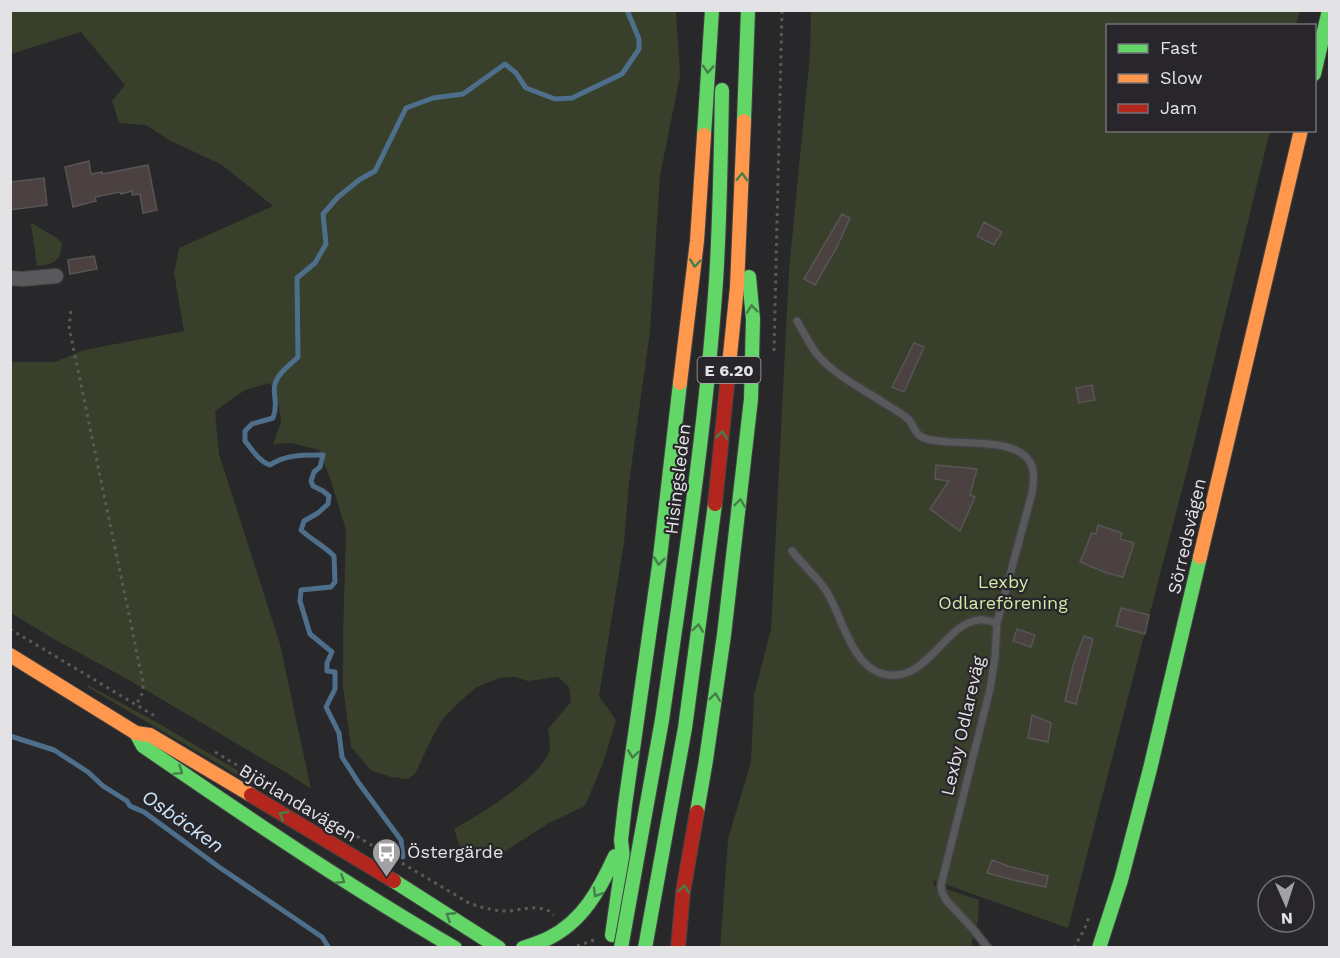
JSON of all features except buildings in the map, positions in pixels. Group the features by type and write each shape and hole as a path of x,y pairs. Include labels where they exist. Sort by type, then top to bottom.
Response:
{"main road":[{"path":"614,946 622,858 621,840 657,578 696,252 712,10"},
{"name":"Hisingsleden","path":"614,946 662,720 691,523 716,283 720,210 722,10"},
{"name":"E 6.20","path":"645,948 685,728 712,531 737,287 748,10"},
{"path":"1316,65 1329,10"},
{"name":"Sörredsvägen","path":"1099,948 1121,880 1150,769 1301,132"},
{"path":"678,948 683,892 706,760 724,635 751,399 753,319 741,208"},
{"name":"Björlandavägen","path":"10,655 136,733 150,735 423,899 499,948"},
{"name":"Björlandavägen","path":"136,733 143,746 276,838 369,898 455,948"},
{"path":"523,948 550,938 572,923 588,907 601,888 621,840"}],"street":[{"path":"10,278 56,276"}],"lane":[{"name":"Lexby Odlareväg","path":"797,321 816,353 837,373 908,419 917,434 923,438 1012,448 1025,456 1032,466 1034,479 1032,493 998,623 990,689 941,885 946,900 973,928 988,948"},
{"path":"792,551 825,589 860,656 873,670 880,673 897,675 921,665 959,629 969,623 979,620 998,623"}],"path":[{"path":"71,311 69,327 143,682 142,692 136,705"},
{"path":"10,629 160,720"},
{"path":"210,749 469,903 486,909 505,911 543,908 551,911 577,946 597,940 614,946"}],"green space":[{"path":"11,10 676,11 680,76 660,176 650,331 629,483 624,543 599,696 616,720 603,763 585,806 549,823 499,855 460,847 454,829 521,785 543,763 550,750 548,729 571,702 569,687 558,677 528,681 515,677 500,678 477,687 442,720 415,774 408,779 391,777 371,770 351,747 343,687 346,530 319,450 292,443 273,444 281,422 278,400 270,383 245,390 215,411 219,454 280,644 311,789 129,680 11,613 11,362 55,362 84,350 184,331 174,273 179,248 273,206 222,165 169,140 146,125 119,123 112,101 125,85 81,32 11,54"},
{"name":"Lexby Odlareförening","path":"811,11 1300,11 1296,24 1106,24 1106,132 1270,132 1190,459 1068,928 933,880 934,885 979,900 978,921 972,947 720,948 728,839 751,762 754,695 771,629 789,270 810,54"},
{"path":"33,223 62,243 56,261 37,266 31,224"},
{"path":"86,684 158,723 257,782 254,785 89,688"}],"waterway":[{"path":"403,857 401,840 342,757 339,733 326,707 335,689 335,672 327,671 327,663 332,652 310,634 300,601 301,590 331,587 335,582 334,556 301,530 304,521 328,504 329,496 313,486 311,481 314,472 320,467 323,455 289,457 270,465 259,458 245,441 245,431 252,424 273,418 274,388 277,380 298,357 297,278 315,263 326,244 323,214 338,197 359,180 375,171 406,108 433,98 463,94 505,64 516,73 526,88 555,99 572,98 622,74 639,49 639,39 627,10"},
{"name":"Osbäcken","path":"10,736 54,750 88,772 103,786 127,801 130,806 144,812 219,867 322,937 329,948"}],"traffic: fast":[{"path":"704,135 712,10"},
{"path":"744,121 748,10"},
{"path":"1316,65 1329,10"},
{"path":"662,720 693,501 712,336 721,162 722,90"},
{"path":"697,812 724,635 751,399 753,319 749,277"},
{"path":"612,935 623,858 621,840 625,805 659,566 680,383"},
{"path":"645,948 685,728 715,504"},
{"path":"1099,948 1121,880 1150,769 1200,557"},
{"path":"621,948 662,720"},
{"path":"136,733 143,746 220,798 336,875 455,948"},
{"path":"523,948 549,938 572,923 589,903 615,856"},
{"path":"394,881 499,948"}],"traffic: slow":[{"path":"729,365 737,287 744,121"},
{"path":"1200,557 1301,132"},
{"path":"680,383 697,241 704,135"},
{"path":"10,655 136,733 150,735 251,795"}],"traffic: jam":[{"path":"715,504 729,365"},
{"path":"251,795 394,881"},
{"path":"678,948 683,892 697,812"}],"place":[{"name":"Östergärde","path":"386,878"}]}
